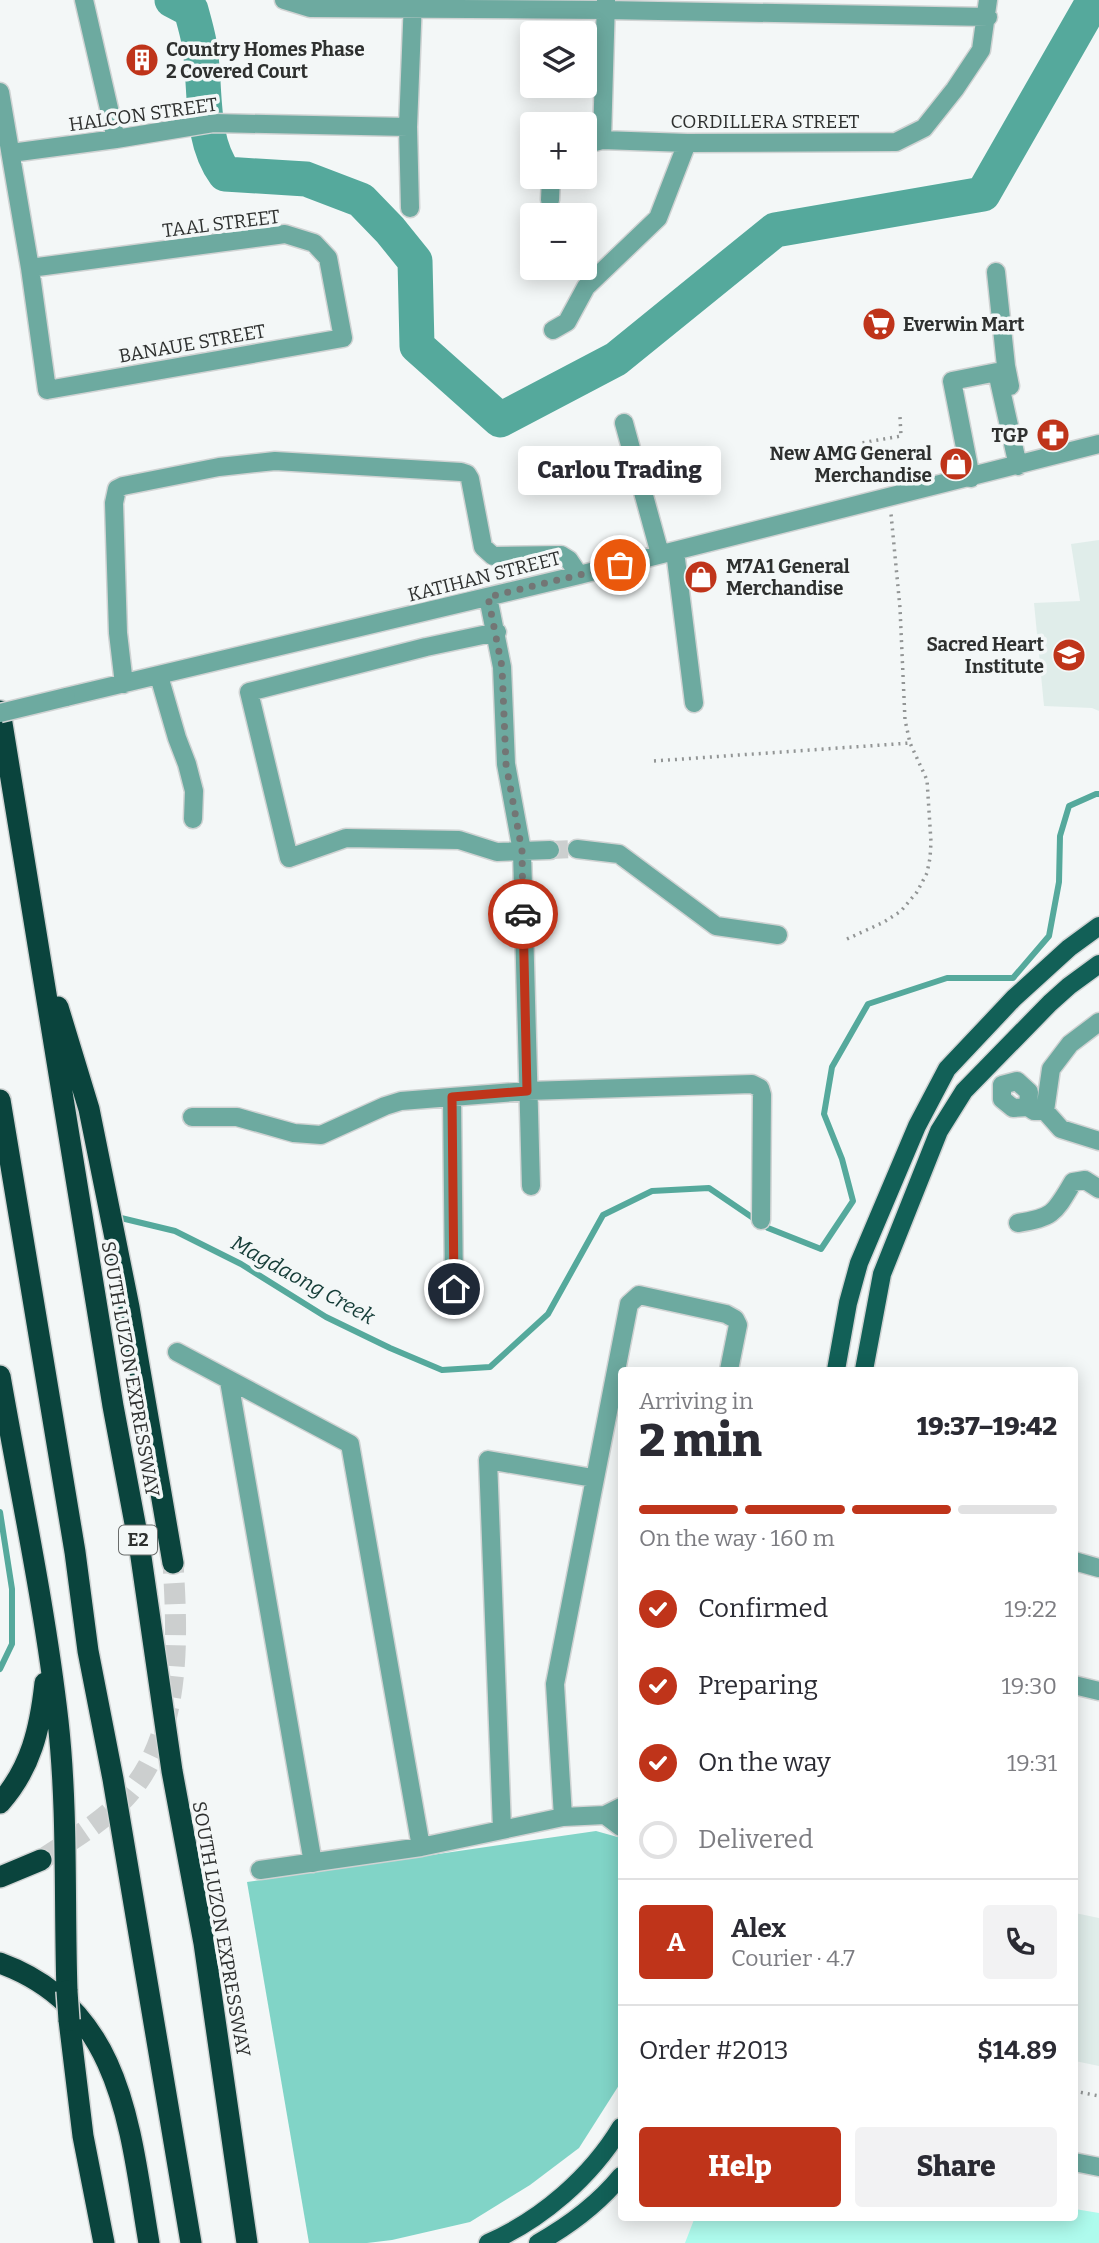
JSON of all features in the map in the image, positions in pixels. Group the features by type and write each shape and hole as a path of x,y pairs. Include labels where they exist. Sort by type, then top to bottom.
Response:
{"highway":[{"name":"SOUTH LUZON EXPRESSWAY","path":"0,712 113,1406 140,1550 172,1771 204,1942 247,2243"},
{"path":"33,925 89,1109 129,1307 173,1563"},
{"path":"0,1100 75,1552 88,1651 113,1779 191,2243"},
{"path":"0,1376 49,1653 61,1752 69,2020 83,2136 104,2243"},
{"path":"0,1803 23,1773 34,1747 49,1653"},
{"path":"0,1877 41,1860"},
{"path":"0,1963 34,1978 62,1998 91,2031 106,2056 125,2109 149,2243"}],"main road":[{"path":"837,1367 848,1303 859,1263 917,1126 947,1069 1024,990 1069,948 1099,926"},
{"path":"865,1367 882,1274 939,1130 964,1091 984,1070 1069,986 1099,964"},
{"path":"488,2243 514,2232 544,2211 580,2178 618,2131"},
{"path":"538,2243 601,2200 618,2180"}],"street":[{"path":"84,0 116,139"},
{"path":"284,0 310,4 988,8"},
{"path":"410,208 408,127 413,5"},
{"name":"CORDILLERA STREET","path":"596,112 606,5"},
{"name":"CORDILLERA STREET","path":"597,142 896,142 924,128 955,89 981,50 988,8"},
{"path":"0,92 30,268"},
{"name":"HALCON STREET","path":"11,153 194,125 225,123 408,127"},
{"path":"553,330 567,322 586,287 658,218 687,143"},
{"path":"550,189 550,201"},
{"name":"TAAL STREET","path":"30,268 285,234 314,243 328,258 343,338"},
{"name":"BANAUE STREET","path":"30,268 47,390 343,338"},
{"path":"996,272 1006,366 1022,464"},
{"path":"971,478 952,381 998,372 1022,464"},
{"path":"624,423 668,553 694,703"},
{"name":"KATIHAN STREET","path":"0,712 579,575 1099,444"},
{"path":"124,684 118,633 114,503 117,489 123,486 219,467 275,461 461,472 470,478 486,552 493,556 561,555 569,559 579,575"},
{"path":"488,597 502,667 506,764 522,851 531,1186"},
{"path":"497,632 426,647 249,692 289,858 346,838 459,840 497,852 550,850"},
{"path":"159,676 194,791 193,819"},
{"path":"578,849 619,854 716,926 778,935"},
{"path":"1036,1109 1051,1069 1070,1044 1099,1022"},
{"path":"984,1070 1002,1085 1017,1081 1029,1092 1036,1109 1061,1129 1099,1141"},
{"path":"192,1117 237,1117 294,1133 321,1135 393,1104 452,1097 527,1091 752,1084 760,1088 762,1095 761,1220"},
{"path":"452,1097 454,1289"},
{"path":"1018,1223 1039,1220 1055,1212 1073,1182 1085,1180 1099,1189"},
{"path":"563,1817 555,1684 629,1304 639,1295 726,1314 735,1319 737,1325 730,1367"},
{"path":"177,1352 350,1444 421,1847"},
{"path":"229,1381 313,1863"},
{"path":"502,1829 488,1460 593,1478"},
{"path":"1078,1562 1099,1568"},
{"path":"1078,1686 1099,1691"},
{"path":"260,1870 421,1847 563,1817 617,1817"},
{"path":"1078,2163 1099,2167"}],"path":[{"path":"870,503 862,443 901,436 900,416"},
{"path":"847,939 901,911 917,892 927,873 932,842 927,780 910,743 903,703 900,608 889,498"},
{"path":"654,761 910,743"},
{"path":"1078,2092 1099,2096"}],"shaded area":[{"name":"Sacred Heart Institute","path":"1099,540 1099,711 1092,708 1044,706 1034,603 1080,601 1071,544"},
{"path":"1078,1914 1099,1918 1099,2066 1078,2062"}],"green space":[{"path":"596,1831 618,1837 618,2087 579,2148 530,2185 470,2222 392,2240 309,2243 247,1882"},
{"path":"1078,2210 1099,2213 1099,2243 685,2243 693,2221 1078,2221"}],"waterway":[{"path":"172,0 191,10 201,58 207,127 216,159 225,174 306,179 361,200 415,261 417,346 500,420 616,359 775,230 983,194 1094,0"},
{"name":"Magdaong Creek","path":"121,1218 175,1231 241,1264 326,1317 442,1370 490,1367 548,1314 603,1215 652,1191 709,1188 768,1228 821,1249 853,1201 842,1159 824,1114 832,1067 868,1004 947,978 1013,978 1049,936 1059,882 1060,836 1069,806 1099,794"},
{"name":"Magdaong Creek","path":"0,1512 12,1589 12,1644 0,1669"}],"tunnel":[{"path":"550,850 577,849"},
{"path":"41,1860 92,1826 120,1803 140,1778 155,1751 172,1690 176,1626 173,1563"}],"way so far":[{"path":"523,914 522,851 506,764 502,667 488,597 620,565"}],"place":[{"name":"Country Homes Phase 2 Covered Court","path":"142,60"},
{"name":"Everwin Mart","path":"879,324"},
{"name":"TGP","path":"1053,435"},
{"name":"New AMG General Merchandise","path":"956,464"},
{"name":"Carlou Trading","path":"620,565"},
{"name":"M7A1 General Merchandise","path":"701,577"},
{"name":"Sacred Heart Institute","path":"1069,655"}],"route":[{"path":"454,1289 452,1097 527,1091 523,914"}]}
